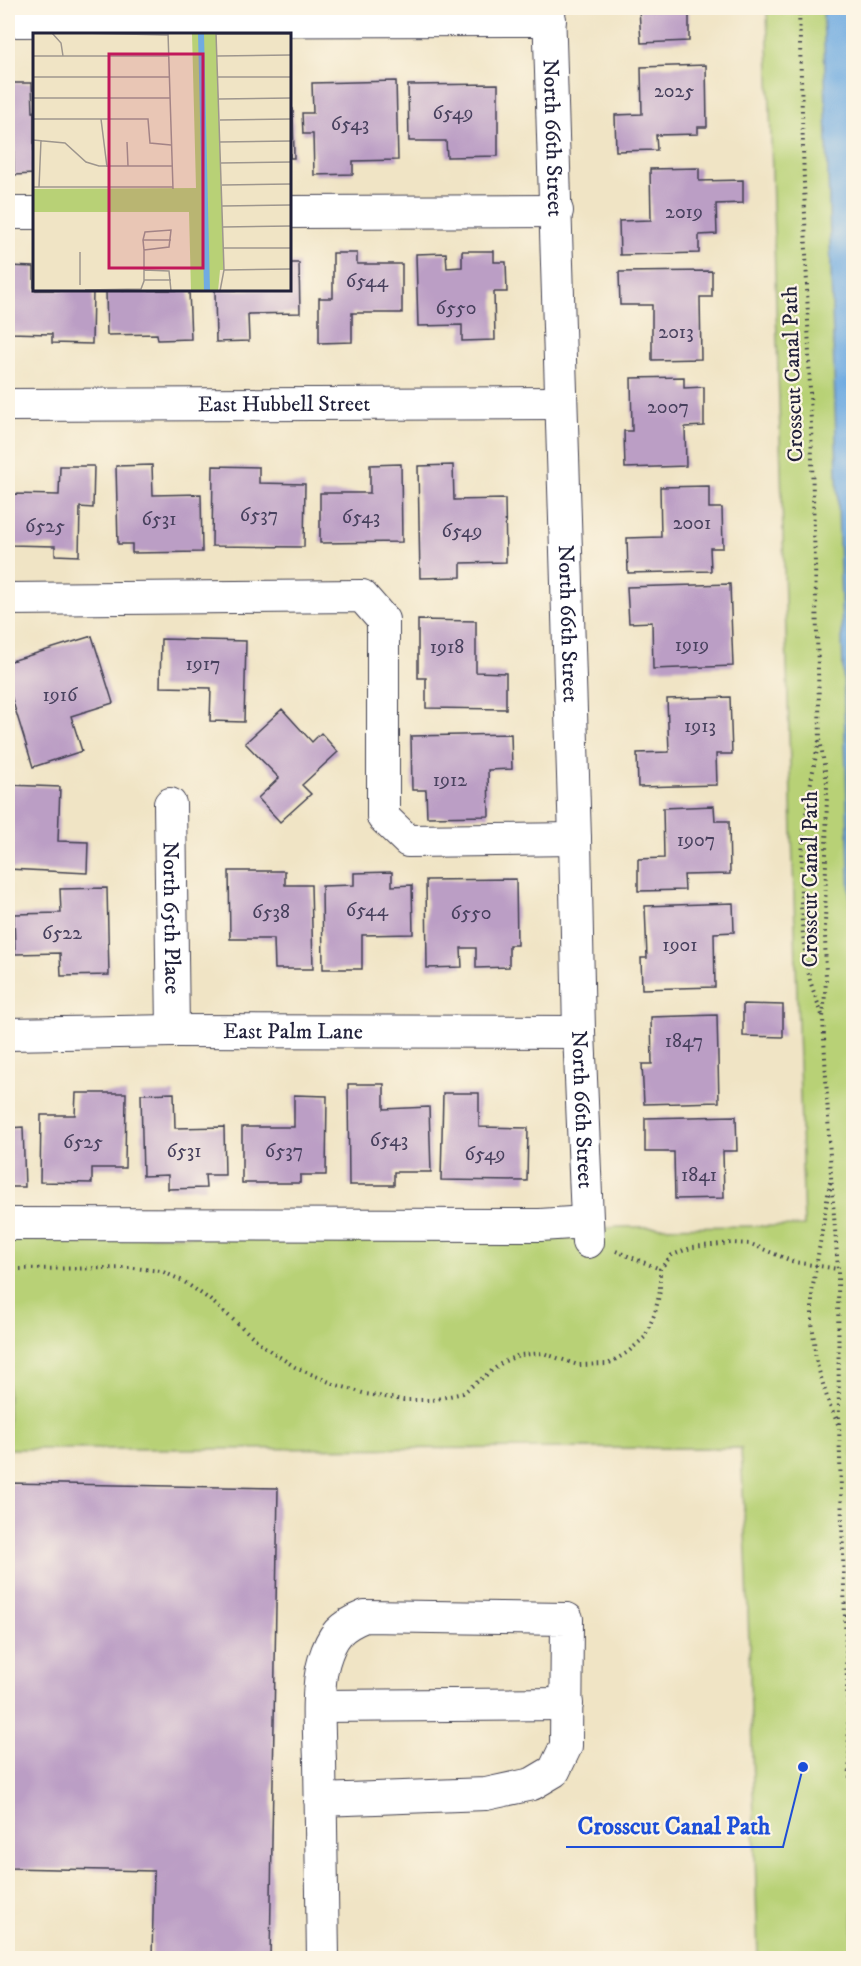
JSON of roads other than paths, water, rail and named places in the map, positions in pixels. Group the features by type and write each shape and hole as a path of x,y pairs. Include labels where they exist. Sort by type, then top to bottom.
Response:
{"street":[{"path":"8,21 549,14"},
{"name":"North 66th Street","path":"8,1224 540,1225 588,1232 579,1032 549,14"},
{"path":"291,212 556,211"},
{"path":"8,213 33,213"},
{"name":"East Hubbell Street","path":"8,405 561,404"},
{"path":"8,599 362,596 383,620 383,817 408,841 575,839"},
{"name":"North 65th Place","path":"170,804 173,1031"},
{"name":"East Palm Lane","path":"8,1034 173,1031 579,1032"},
{"path":"320,1800 486,1794 532,1784 554,1771 566,1746 567,1619 365,1616 346,1624 333,1638 323,1662 319,1706 320,1800 323,1959"},
{"path":"319,1706 567,1704"}],"water":[{"path":"823,8 854,8 853,1000"}],"place":[{"name":"Crosscut Canal Path","path":"803,1767"}]}
